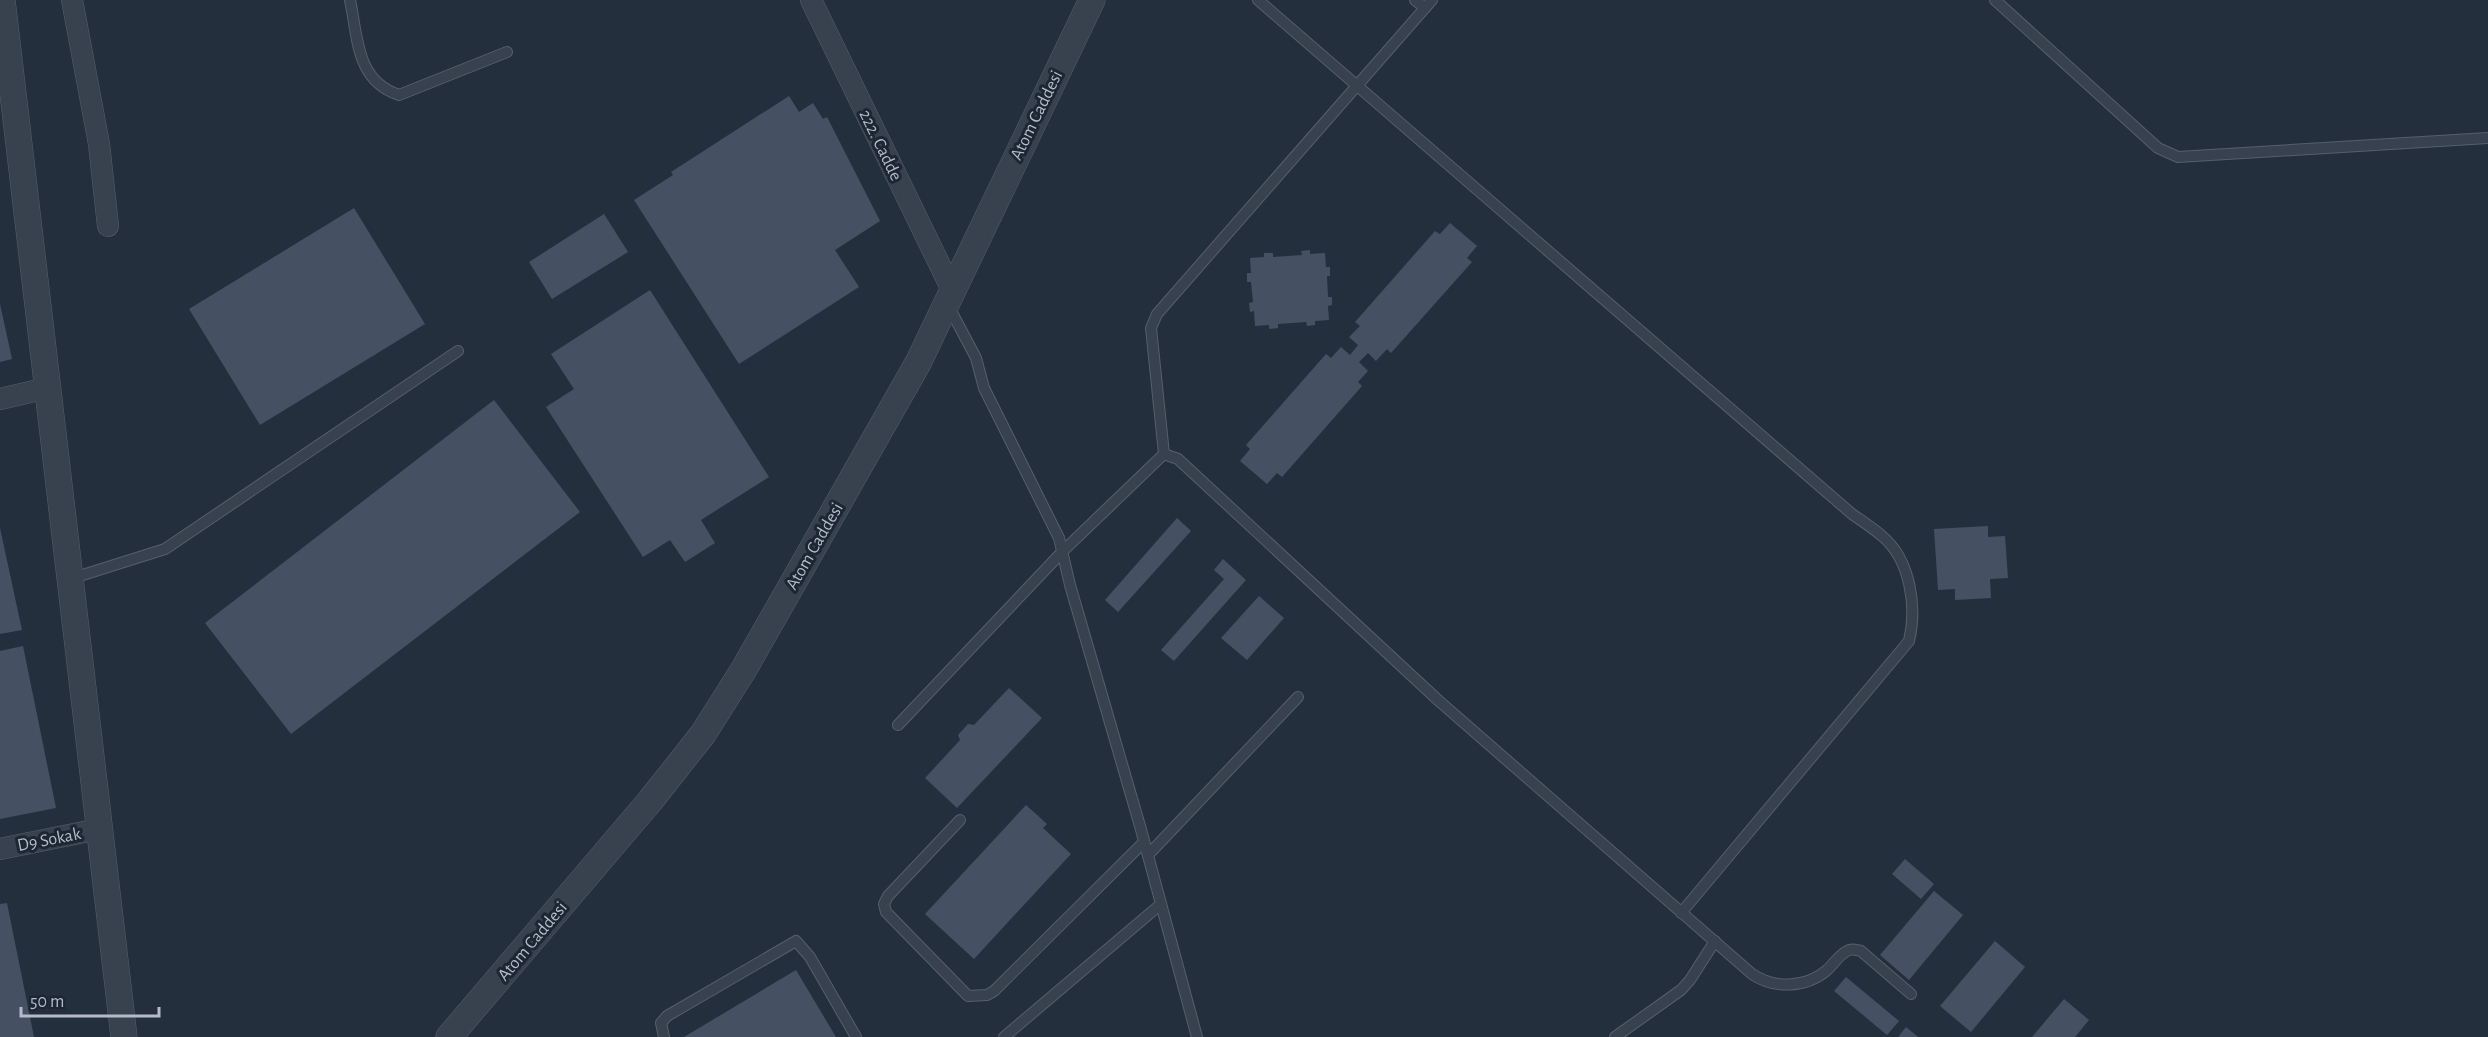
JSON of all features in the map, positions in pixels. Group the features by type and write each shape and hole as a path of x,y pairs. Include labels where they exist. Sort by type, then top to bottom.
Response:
{"street":[{"path":"2,0 124,1037"},
{"path":"72,0 99,144 108,226"},
{"name":"222. Cadde","path":"811,0 949,296"},
{"name":"Atom Caddesi","path":"449,1037 643,810 703,734 744,669 918,363 1092,0"},
{"path":"0,399 47,388"},
{"name":"D9 Sokak","path":"0,849 99,829"}],"lane":[{"path":"350,0 367,73 375,83 399,95 507,52"},
{"path":"1257,0 1357,84 1852,514 1883,536 1901,564 1912,596 1909,641 1681,913"},
{"path":"1164,454 1151,328 1153,321 1163,305 1428,4 1415,0"},
{"path":"1996,1 2158,148 2178,158 2488,138"},
{"path":"949,296 976,358 984,388 1059,537 1070,585 1148,855 1197,1037"},
{"path":"70,579 165,549 458,351"},
{"path":"898,725 1063,551 1164,454"},
{"path":"1164,454 1178,459 1439,701 1752,974 1770,984 1789,984 1815,979 1846,951 1854,949 1860,951 1911,994"},
{"path":"1148,855 1299,697"},
{"path":"960,820 888,896 884,904 886,912 968,996 987,995 994,991 1144,842"},
{"path":"1004,1037 1161,904"},
{"path":"664,1037 661,1023 667,1016 796,941 810,957 856,1037"},
{"path":"1615,1037 1681,990 1715,941"}],"building":[{"path":"789,96 799,112 813,103 823,119 827,117 880,221 835,250 859,287 739,364 634,200 673,175 671,172"},
{"path":"354,208 425,324 260,425 189,309"},
{"path":"604,214 628,252 552,299 529,262"},
{"path":"1450,223 1477,246 1467,258 1472,262 1391,353 1387,349 1376,361 1368,353 1359,362 1368,371 1358,382 1362,386 1282,477 1277,473 1267,484 1240,461 1250,449 1246,445 1326,354 1331,358 1341,347 1350,355 1358,345 1349,337 1360,326 1355,322 1435,231 1440,234"},
{"path":"1310,250 1310,254 1325,253 1326,267 1330,267 1330,276 1327,276 1328,297 1332,297 1332,305 1328,306 1329,320 1315,321 1315,325 1307,326 1306,322 1278,324 1278,328 1269,329 1269,325 1255,326 1254,311 1250,312 1249,303 1253,302 1251,282 1247,282 1247,273 1251,273 1250,258 1264,257 1264,253 1273,253 1273,257 1302,255 1301,251"},
{"path":"650,290 769,477 701,520 715,543 685,562 670,540 643,557 546,407 574,389 551,354"},
{"path":"0,304 12,359 0,362"},
{"path":"494,400 580,512 291,734 205,623"},
{"path":"1177,518 1191,531 1118,612 1105,600"},
{"path":"1988,526 1988,537 2005,536 2008,578 1990,579 1991,598 1955,600 1955,589 1938,590 1934,529"},
{"path":"0,528 22,630 0,634"},
{"path":"1223,559 1246,580 1174,661 1161,650 1224,579 1214,570"},
{"path":"1259,596 1284,618 1247,660 1221,638"},
{"path":"23,646 56,808 0,819 0,651"},
{"path":"1009,688 1042,718 957,808 925,778 960,740 958,735 968,724 974,725"},
{"path":"1026,805 1047,824 1043,828 1071,854 974,959 925,914"},
{"path":"1905,859 1934,884 1921,899 1892,874"},
{"path":"1934,891 1963,915 1909,980 1880,955"},
{"path":"7,903 34,1037 0,1037 0,904"},
{"path":"1995,941 2025,967 1971,1032 1940,1006"},
{"path":"796,970 836,1037 684,1037"},
{"path":"1846,977 1899,1021 1887,1035 1834,991"},
{"path":"2064,999 2089,1020 2075,1037 2032,1037"},
{"path":"1906,1027 1918,1037 1898,1037"}]}
